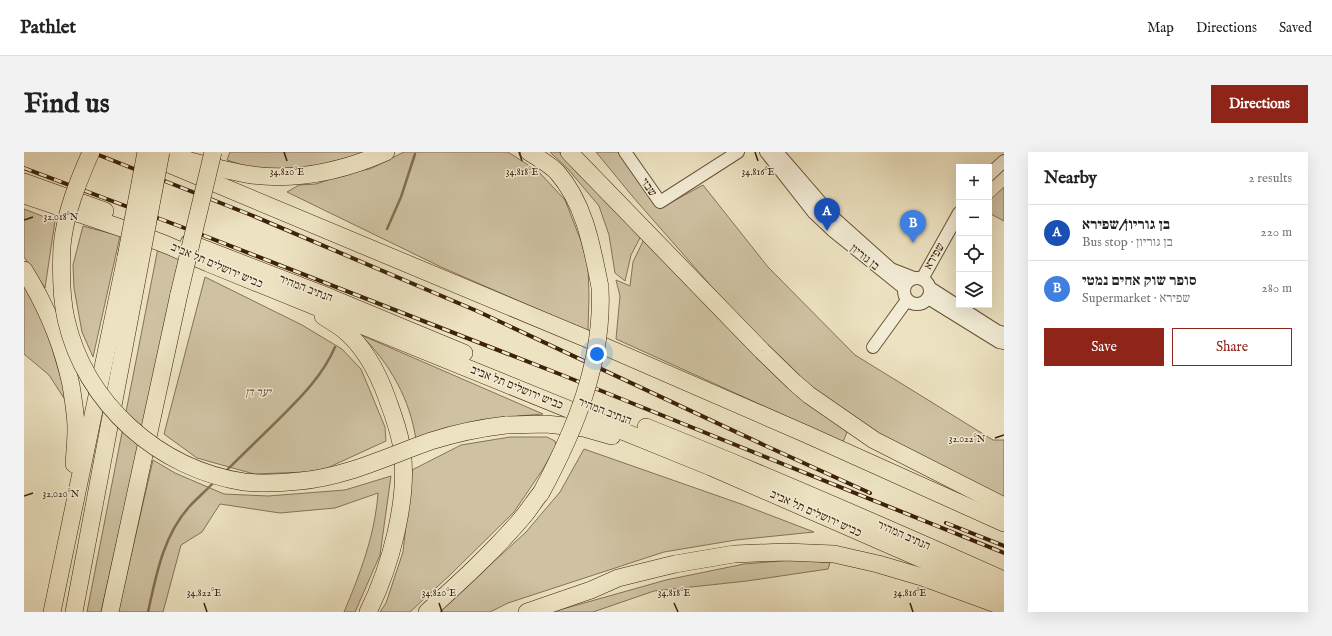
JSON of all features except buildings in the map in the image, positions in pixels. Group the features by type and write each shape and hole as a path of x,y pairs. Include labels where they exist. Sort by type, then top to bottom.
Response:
{"highway":[{"path":"90,152 74,191 62,244 66,319 80,360 93,385 105,402 129,427 172,458 218,476 252,482 302,481 323,478 348,471 456,433 506,425 546,424 584,428 711,466"},
{"path":"140,152 592,341 806,434 1004,523"},
{"path":"74,612 133,260 146,152"},
{"path":"155,152 237,172 286,177 303,176 342,168 360,163 386,152"},
{"path":"52,612 133,260 161,152"},
{"path":"427,612 463,579 523,518 540,493 559,459 570,435 586,392 596,350 601,309 600,287 587,227 569,188 556,171 529,152"},
{"path":"569,152 748,337 809,395 856,428 894,451 1004,506"},
{"path":"586,152 748,337"},
{"path":"111,610 179,294 212,157"},
{"name":"הנתיב המהיר","path":"24,182 216,253 329,297 581,402 742,465 1004,580"},
{"name":"כביש ירושלים תל אביב","path":"24,195 161,242 208,263 298,298 711,466 1004,595"},
{"path":"24,270 46,307 56,329 69,375 75,412 76,428 73,475 57,588"},
{"path":"298,298 345,331 360,347 371,363 383,388 401,439 403,469 400,508 392,550 377,595 368,612"},
{"path":"527,612 591,590 618,578 675,564 734,554 785,552 834,554 878,564 922,577 1004,607"}],"street":[{"name":"שבזי","path":"625,152 660,202 738,152"},
{"name":"בן גוריון","path":"766,152 819,217 905,294"},
{"name":"בן גוריון","path":"777,152 834,218 891,269 918,278"},
{"path":"992,172 1004,161"},
{"name":"שפירא","path":"918,278 956,218"},
{"path":"873,347 905,294 908,281 918,278 928,283 929,293 922,303 918,304 910,302 905,294"},
{"path":"929,293 997,331 1004,333"},
{"path":"929,293 999,342 1004,343"}],"green space":[{"path":"230,152 368,152 297,171 248,167 227,160"},
{"path":"404,152 508,152 539,172 565,200 581,241 588,266 588,331 441,267 287,192 299,185 316,184 354,171 370,169"},
{"path":"550,152 559,152 641,236 631,255 625,281 615,273 609,235 599,206 568,169"},
{"path":"596,152 619,152 659,209 703,185 768,267 855,355 993,440 1004,440 1004,500 894,443 806,385 754,335 633,197"},
{"path":"1004,187 1004,221 992,215 992,198"},
{"path":"24,209 55,221 45,288 24,257"},
{"path":"83,226 120,236 93,357 82,332 74,288 73,265"},
{"path":"646,235 847,432 843,442 616,339 620,296 616,280 630,286 633,262"},
{"path":"158,248 181,258 101,612 87,612"},
{"name":"יער דן","path":"205,277 302,325 342,349 361,369 385,427 386,441 325,469 306,472 254,474 197,458 164,434"},
{"path":"24,283 44,325 69,406 49,375 24,354"},
{"path":"361,335 543,414 518,416 416,440 404,396 390,370"},
{"path":"510,437 547,437 555,441 556,446 543,469 514,512 410,612 380,612 386,603 403,552 412,470 461,445"},
{"path":"584,449 741,504 814,532 736,540 664,552 508,603 490,612 439,612 526,532 560,492"},
{"path":"153,460 175,473 224,494 268,496 345,490 391,476 380,555 355,612 344,612 366,554 374,524 378,493 335,508 280,513 220,504 202,532 181,545 163,612 118,612"},
{"path":"803,559 830,563 828,569 747,581 654,591 593,612 552,612 666,580 744,564"}],"waterway":[{"path":"387,229 401,197 415,154"},
{"path":"226,471 304,393 318,376 335,347"},
{"path":"148,612 162,557 173,531 180,518 189,507 215,481"}],"railway":[{"path":"91,152 251,215 477,311 870,493"},
{"path":"24,168 187,229 562,375 1004,553"},
{"path":"946,523 1004,546"}],"place":[{"name":"בן גוריון/שפירא","path":"827,231"},
{"name":"סופר שוק אחים נמטי","path":"913,243"}]}
